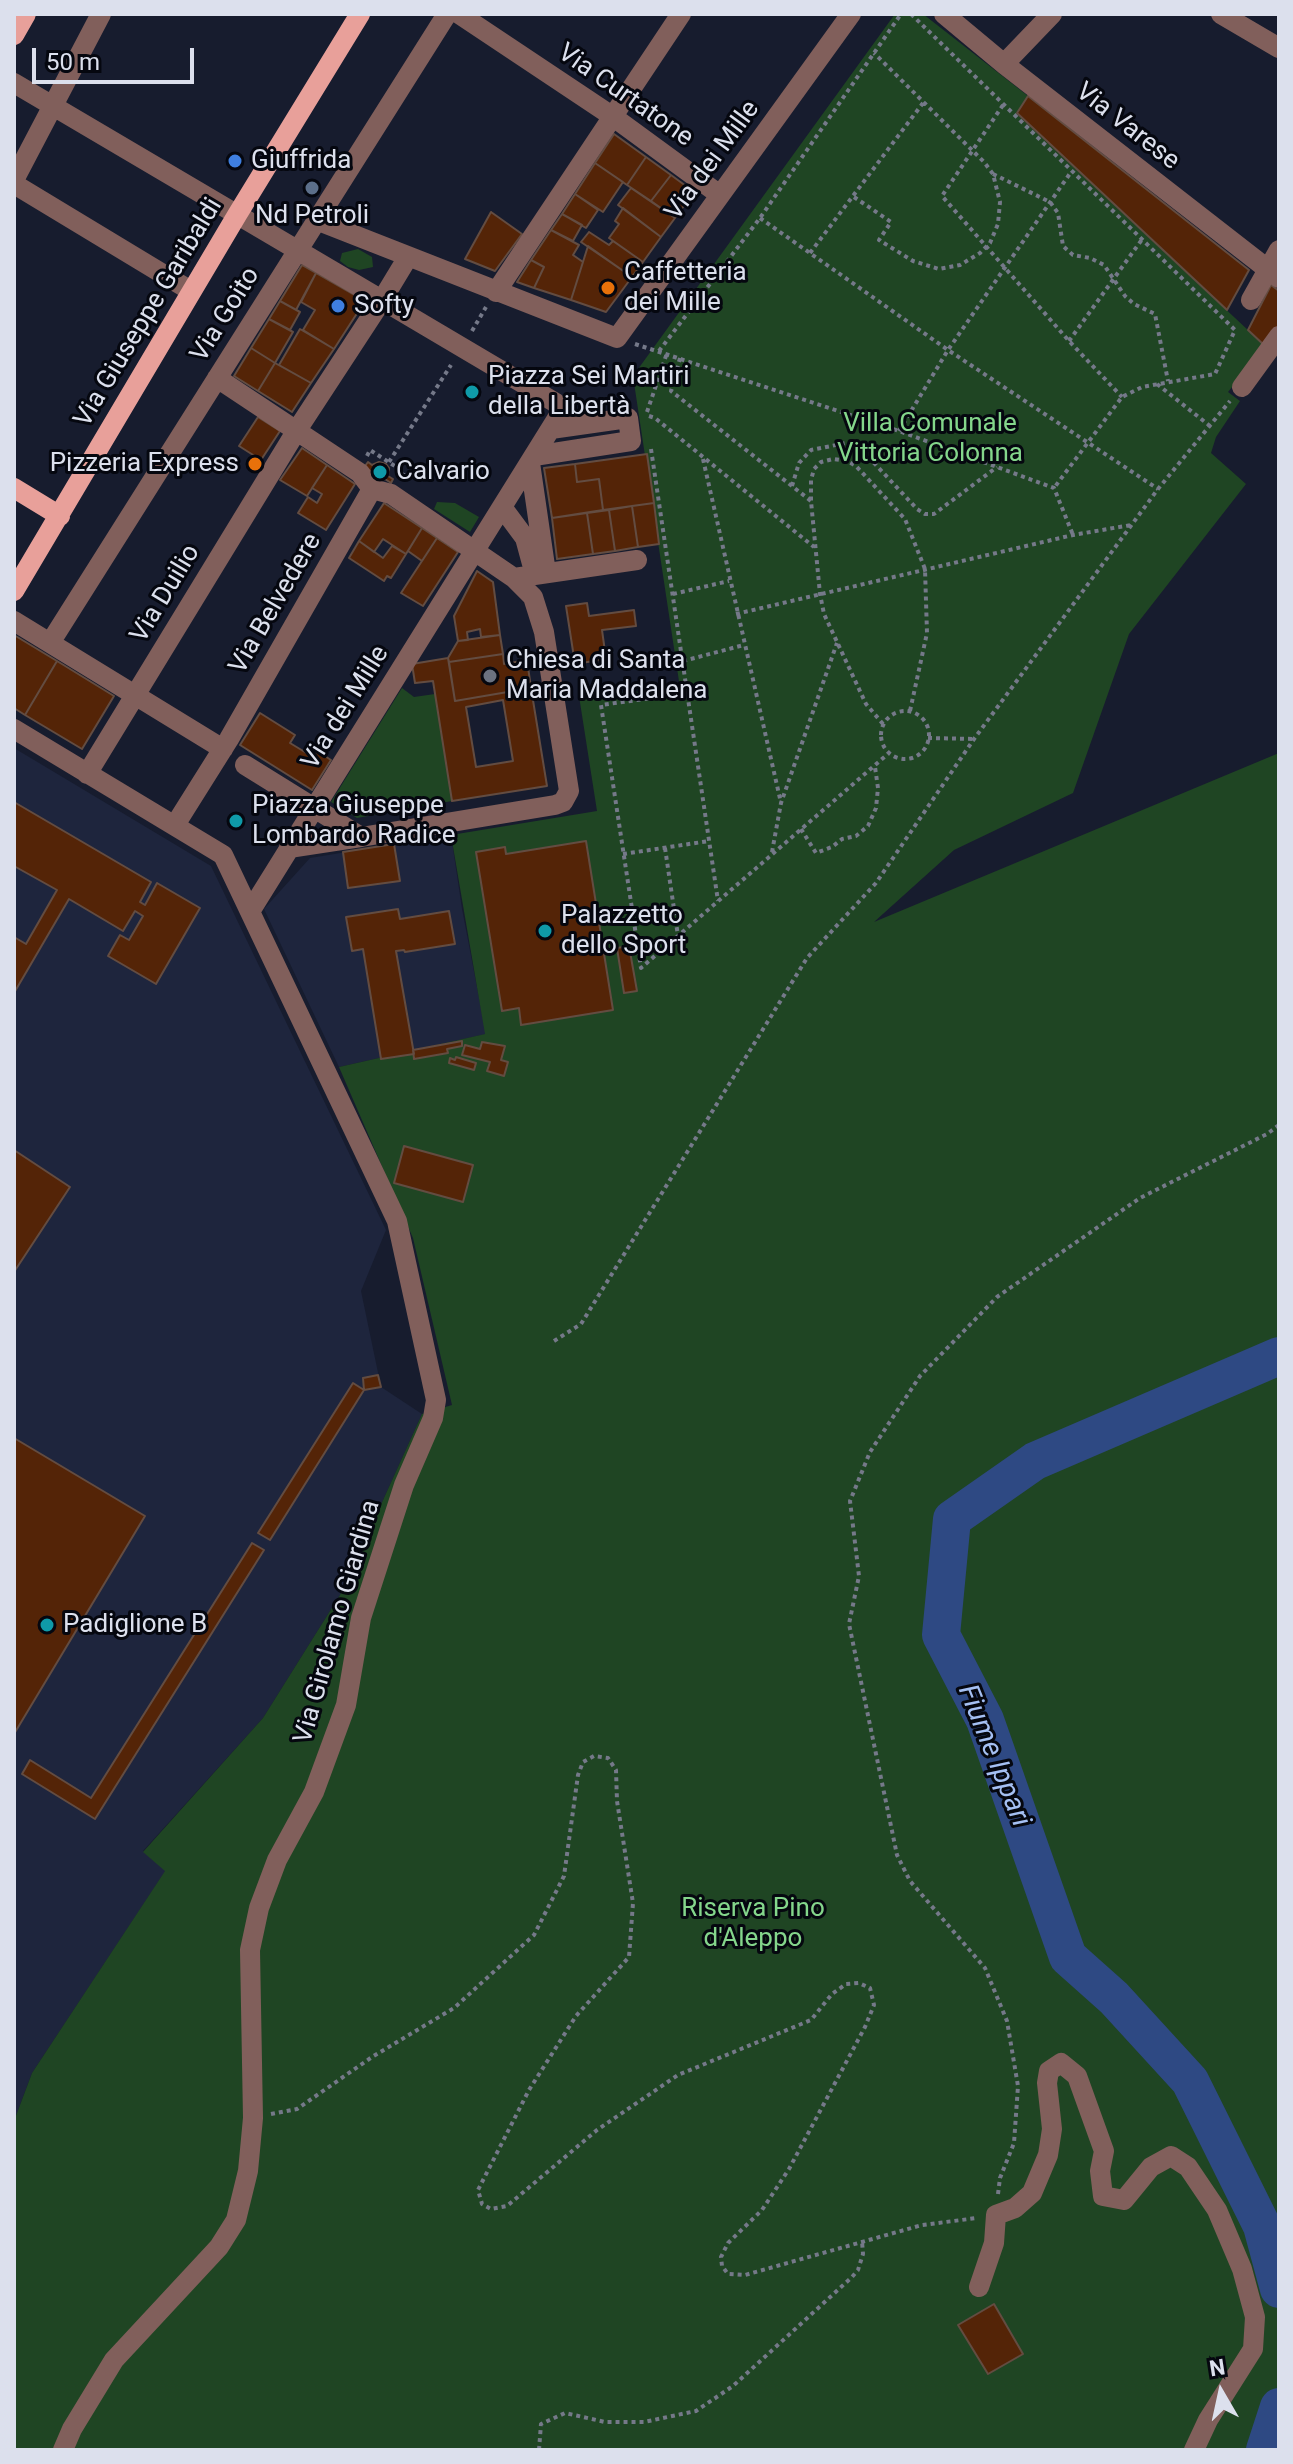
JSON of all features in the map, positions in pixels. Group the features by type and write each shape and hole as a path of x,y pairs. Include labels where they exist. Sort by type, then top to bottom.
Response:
{"main road":[{"path":"14,35 26,14"},
{"name":"Via Giuseppe Garibaldi","path":"14,591 191,291 360,14"},
{"path":"14,488 60,516"}],"street":[{"path":"101,14 14,182 191,291"},
{"name":"Via Goito","path":"50,643 447,14"},
{"name":"Via Curtatone","path":"459,14 612,116 720,195"},
{"path":"501,284 681,14"},
{"name":"Via dei Mille","path":"617,338 851,14"},
{"name":"Via Varese","path":"944,14 1273,274"},
{"path":"1004,64 1052,14"},
{"path":"1221,14 1279,48"},
{"path":"14,83 556,403 561,412 551,429"},
{"path":"316,220 408,257 501,284 617,338"},
{"path":"1251,300 1273,274 1279,250"},
{"name":"Via Duilio","path":"87,774 291,432 408,257"},
{"path":"1242,387 1279,336"},
{"path":"217,378 291,432 360,473 370,492 391,494 471,557 514,578 533,597 541,615 568,795 563,802 289,848"},
{"path":"540,574 532,460 631,441 637,416 551,429"},
{"name":"Via dei Mille","path":"252,913 289,848 320,808 551,429"},
{"name":"Via Belvedere","path":"175,825 226,744 370,492"},
{"path":"502,507 525,538 540,574"},
{"path":"514,578 637,560"},
{"path":"14,621 200,735 226,744"},
{"name":"Via Girolamo Giardina","path":"14,729 223,855 397,1221 436,1400 433,1418 404,1485 361,1618 346,1705 314,1792 277,1860 259,1908 250,1950 253,2118 248,2171 236,2220 219,2247 114,2360 72,2429 63,2450"},
{"path":"245,765 320,808 361,837"},
{"path":"979,2287 994,2243 996,2215 1015,2208 1032,2193 1048,2155 1052,2129 1047,2083 1049,2071 1061,2063 1077,2076 1104,2151 1100,2171 1103,2196 1124,2200 1151,2167 1171,2156 1188,2167 1217,2210 1242,2269 1255,2317 1253,2349 1208,2420 1194,2450"}],"path":[{"path":"659,351 760,218 901,14"},
{"path":"911,14 1235,330 1215,374 1142,387 1122,397 1054,488"},
{"path":"874,53 993,174 1050,202 1058,213 1063,246 1073,255 1104,265 1112,280 1134,304 1155,314 1168,382"},
{"path":"810,253 923,103"},
{"path":"1003,105 942,196 1122,397"},
{"path":"899,431 948,350 1071,172"},
{"path":"854,197 891,222 879,240 913,261 939,269 960,265 986,247 998,224 1000,202 993,174"},
{"path":"760,218 948,350 1158,489"},
{"path":"1069,341 1143,238"},
{"path":"389,462 501,284"},
{"path":"617,338 899,431 1054,488 1073,535"},
{"path":"637,416 667,353"},
{"path":"680,358 671,391 811,501"},
{"path":"1157,384 1210,426"},
{"path":"554,1341 581,1324 807,958 876,883 974,739 1131,525 1242,387"},
{"path":"637,416 648,430"},
{"path":"637,416 655,418 815,548"},
{"path":"792,486 799,463 811,450 846,443 862,450 917,509 925,514 934,514 997,467"},
{"path":"650,445 718,901"},
{"path":"703,459 781,803"},
{"path":"883,724 866,704 824,614 811,501 814,469 821,462 833,459 856,466 905,519 925,569 929,615 910,711"},
{"path":"736,614 1073,535 1131,525"},
{"path":"673,594 729,581"},
{"path":"772,854 781,803 837,641"},
{"path":"683,661 744,645"},
{"path":"688,693 601,705 641,968 889,753"},
{"path":"910,711 924,719 928,726 928,738 924,749 912,758 903,759 889,753 881,740 883,724 894,713 910,711"},
{"path":"928,738 974,739"},
{"path":"801,829 816,853 842,839 856,836 868,826 876,808 878,788 875,766"},
{"path":"623,854 709,841"},
{"path":"665,848 678,936"},
{"path":"253,2118 297,2109 372,2057 454,2008 534,1935 564,1876 578,1775 583,1762 594,1756 608,1758 616,1770 617,1801 633,1903 629,1957 576,2016 529,2090 478,2190 482,2204 491,2209 507,2206 597,2130 678,2075 811,2020 832,1994 846,1984 859,1983 870,1988 874,2005 865,2027 789,2169 762,2210 728,2243 721,2257 722,2266 728,2274 745,2275 922,2225 996,2215 1000,2178 1014,2143 1018,2086 1007,2021 985,1968 910,1881 897,1855 849,1624 859,1576 850,1501 870,1452 920,1376 997,1297 1140,1198 1279,1125"},
{"path":"539,2450 541,2424 565,2413 605,2422 644,2422 696,2411 733,2386 852,2277 863,2254 862,2241"}],"shaded area":[{"path":"14,748 211,866 386,1230 361,1291 381,1387 422,1414 340,1595 263,1718 143,1851 166,1870 32,2073 14,2121"},
{"path":"451,835 486,1034 339,1067 264,909 310,858"}],"green space":[{"name":"Riserva Pino d'Aleppo","path":"895,14 923,14 1028,96 1017,114 1265,346 1228,392 1240,401 1216,437 1211,453 1246,484 1129,634 1073,793 954,850 874,922 1279,753 1279,2450 14,2450 14,2121 32,2073 165,1871 143,1852 263,1718 340,1595 422,1414 452,1405 413,1238 339,1067 485,1034 451,835 597,811 579,696 680,688 633,376"},
{"path":"358,249 372,257 373,267 359,270 340,261 342,253"},
{"path":"437,502 455,503 479,517 470,532 434,509"},
{"path":"402,688 414,697 435,694 452,801 357,818 331,802"}],"building":[{"path":"1028,96 1249,270 1227,310 1017,113"},
{"path":"614,134 646,157 627,185 595,163"},
{"path":"646,157 671,175 651,201 627,185"},
{"path":"595,163 623,182 603,212 575,194"},
{"path":"671,175 694,192 675,218 651,201"},
{"path":"631,188 675,218 661,237 618,205"},
{"path":"575,194 598,210 586,228 562,214"},
{"path":"623,208 661,237 643,262 609,238 619,224 615,221"},
{"path":"491,212 522,234 495,271 465,259"},
{"path":"562,214 582,225 573,241 551,230"},
{"path":"551,230 579,245 573,255 583,262 571,300 534,288 544,267 531,260"},
{"path":"589,232 609,245 613,241 643,262 632,277 581,242"},
{"path":"588,246 632,277 606,312 571,300"},
{"path":"531,260 544,267 534,288 517,282"},
{"path":"302,265 316,273 296,310 280,301"},
{"path":"316,273 365,301 334,349 303,330 315,310 301,302"},
{"path":"1271,285 1279,291 1279,328 1265,346 1248,330"},
{"path":"280,301 300,312 290,330 269,319"},
{"path":"269,319 293,332 275,363 251,348"},
{"path":"300,329 334,349 311,383 279,365"},
{"path":"251,348 275,363 258,391 234,376"},
{"path":"275,363 311,383 292,412 258,391"},
{"path":"258,417 280,431 261,460 239,446"},
{"path":"302,448 327,465 307,496 280,480"},
{"path":"647,454 654,503 603,510 599,479 577,482 575,464"},
{"name":"Calvario","path":"368,462 372,465 379,462 386,464 388,476 393,479 391,483 385,479 376,480 365,466"},
{"path":"575,464 577,482 599,479 603,510 552,518 544,468"},
{"path":"327,465 355,484 326,530 298,513 308,497 317,503 322,494 312,488"},
{"path":"384,503 422,528 406,554 383,539 374,552 359,541"},
{"path":"654,503 659,544 638,547 632,506"},
{"path":"632,506 638,547 615,551 609,510"},
{"path":"609,510 615,551 593,554 587,513"},
{"path":"587,513 593,554 557,559 552,518"},
{"path":"422,528 437,538 422,561 408,551"},
{"path":"437,538 458,552 423,606 401,593"},
{"path":"359,541 383,558 392,546 406,554 391,578 387,576 384,581 349,558"},
{"path":"477,571 493,582 500,635 481,637 480,629 467,632 468,640 458,641 454,616"},
{"path":"587,603 589,616 634,610 636,626 602,630 606,659 575,664 566,606"},
{"path":"14,635 57,661 25,715 14,708"},
{"path":"500,635 503,654 449,662 448,658 458,641"},
{"name":"Chiesa di Santa Maria Maddalena","path":"503,654 504,664 527,660 531,688 455,701 449,662"},
{"path":"448,658 455,701 531,688 547,786 452,801 433,681 415,683 412,664","holes":["503,700 513,761 476,767 466,707"]},
{"path":"57,661 114,696 82,749 25,715"},
{"path":"260,713 295,735 290,743 313,757 317,751 331,760 312,790 240,745"},
{"path":"14,802 151,882 140,902 145,905 157,883 200,908 156,984 108,956 120,935 129,940 143,916 135,911 123,931 69,899 14,993 14,937 26,944 57,890 14,866"},
{"name":"Palazzetto dello Sport","path":"586,841 613,1010 521,1025 519,1008 502,1011 476,852 505,847 506,854"},
{"path":"394,844 400,881 348,888 343,852"},
{"path":"398,909 400,919 449,911 455,944 396,951 414,1054 381,1059 363,949 352,951 346,917"},
{"path":"629,946 637,991 624,993 617,948"},
{"path":"462,1041 462,1046 447,1049 448,1053 414,1059 413,1050"},
{"path":"482,1042 505,1046 501,1060 508,1062 504,1076 487,1071 490,1062 462,1055 465,1045 480,1049"},
{"path":"456,1057 476,1063 474,1070 449,1063 450,1058 455,1060"},
{"path":"404,1146 473,1165 463,1202 394,1183"},
{"path":"14,1150 70,1187 14,1272"},
{"path":"378,1375 381,1387 364,1390 363,1378"},
{"path":"353,1383 364,1390 270,1540 258,1533"},
{"name":"Padiglione B","path":"14,1438 145,1516 14,1734"},
{"path":"252,1543 264,1550 95,1819 22,1774 30,1760 91,1798"},
{"path":"994,2304 1023,2354 988,2374 958,2325"}],"waterway":[{"name":"Fiume Ippari","path":"1279,1356 1035,1461 952,1519 941,1635 985,1720 1068,1957 1114,1998 1190,2081 1262,2226 1279,2289"},
{"name":"Fiume Ippari","path":"1265,2450 1279,2407"}],"place":[{"name":"Giuffrida","path":"235,161"},
{"name":"Nd Petroli","path":"312,188"},
{"name":"Caffetteria dei Mille","path":"608,288"},
{"name":"Softy","path":"338,306"},
{"name":"Piazza Sei Martiri della Libertà","path":"472,392"},
{"name":"Pizzeria Express","path":"255,464"},
{"name":"Calvario","path":"380,472"},
{"name":"Chiesa di Santa Maria Maddalena","path":"490,676"},
{"name":"Piazza Giuseppe Lombardo Radice","path":"236,821"},
{"name":"Palazzetto dello Sport","path":"545,931"},
{"name":"Padiglione B","path":"47,1625"}],"park label":[{"name":"Villa Comunale Vittoria Colonna","path":"930,439"}]}
